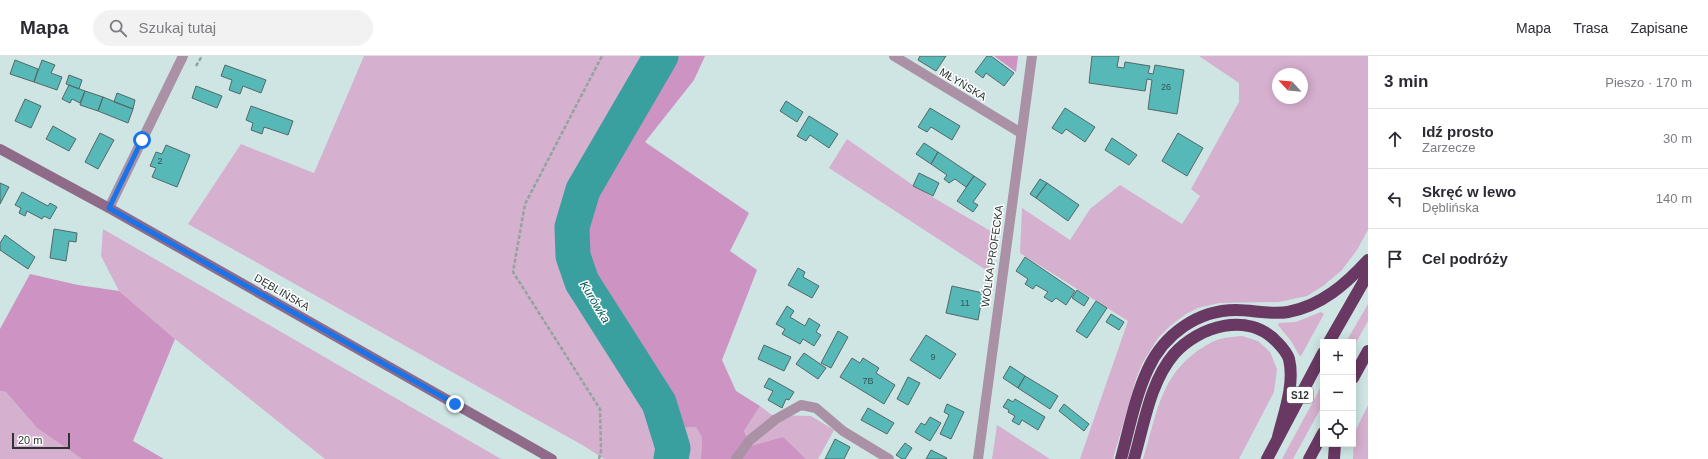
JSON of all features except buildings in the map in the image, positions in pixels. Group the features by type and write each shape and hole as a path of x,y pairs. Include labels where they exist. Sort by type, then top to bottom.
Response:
{"highway":[{"path":"1121,459 1139,394 1148,369 1161,348 1180,329 1204,315 1215,312 1236,310 1287,312 1307,307 1333,293 1368,260"},
{"path":"1331,339 1368,274"},
{"path":"1134,459 1152,396 1167,364 1174,354 1195,337 1215,328 1227,325 1247,326 1263,330 1282,347 1288,359 1290,376 1288,396 1278,437"},
{"path":"1355,375 1368,351"},
{"name":"S12","path":"1267,459 1320,359"},
{"path":"1309,459 1320,439"},
{"path":"1334,459 1335,447"}],"main road":[{"name":"DĘBLIŃSKA","path":"0,149 109,208 552,459"}],"street":[{"path":"109,208 183,56"},
{"name":"MŁYŃSKA","path":"894,56 1021,133"},
{"name":"WÓLKA PROFECKA","path":"978,459 1032,56"},
{"path":"736,459 755,435 776,419 801,405 816,408 843,431 889,459"}],"path":[{"path":"599,459 601,451 600,409 512,272 525,204 602,56"}],"shaded area":[{"path":"364,56 670,56 594,184 578,238 593,288 681,428 696,427 702,438 701,459 604,459 584,446 188,224 241,144 314,173"},
{"path":"670,56 705,56 694,80 645,142 749,213 730,251 757,270 722,360 736,391 760,406 744,431 751,446 783,437 806,459 701,459 702,438 696,427 681,428 593,288 578,238 594,184"},
{"path":"994,56 1018,56 1016,72"},
{"path":"1199,56 1368,56 1368,230 1357,250 1342,270 1323,286 1307,296 1279,302 1219,303 1198,308 1186,314 1170,326 1158,338 1142,364 1136,379 1113,459 1080,459 1128,321 1020,253 1022,208 1070,240 1090,209 1120,185 1182,224 1200,196 1191,189 1239,102 1239,83"},
{"path":"847,139 917,188 994,233 989,272 829,168"},
{"path":"103,229 501,459 325,459 175,339 119,291 101,256"},
{"path":"30,274 78,285 119,291 175,339 133,441 164,459 82,459 37,428 6,392 0,391 0,329"},
{"path":"1368,304 1368,321 1356,343 1356,339 1348,339"},
{"path":"1321,312 1324,314 1301,356 1278,325 1279,323 1296,322"},
{"path":"1242,336 1258,341 1270,352 1277,369 1274,392 1239,459 1143,459 1160,400 1174,374 1196,352 1208,344 1223,338"},
{"path":"1320,389 1320,410 1293,459 1282,459"},
{"path":"0,391 6,392 37,428 82,459 0,459"},
{"path":"1368,405 1368,459 1353,459 1353,447 1356,447 1356,430"},
{"path":"760,406 772,415 811,416 834,430 818,459 806,459 783,438 751,446 744,431"},
{"path":"997,425 1050,459 992,459"}],"waterway":[{"name":"Kurówka","path":"661,56 583,190 572,227 573,256 582,282 659,403 673,448 671,459"}],"route":[{"path":"142,140 109,208 455,404"}]}
